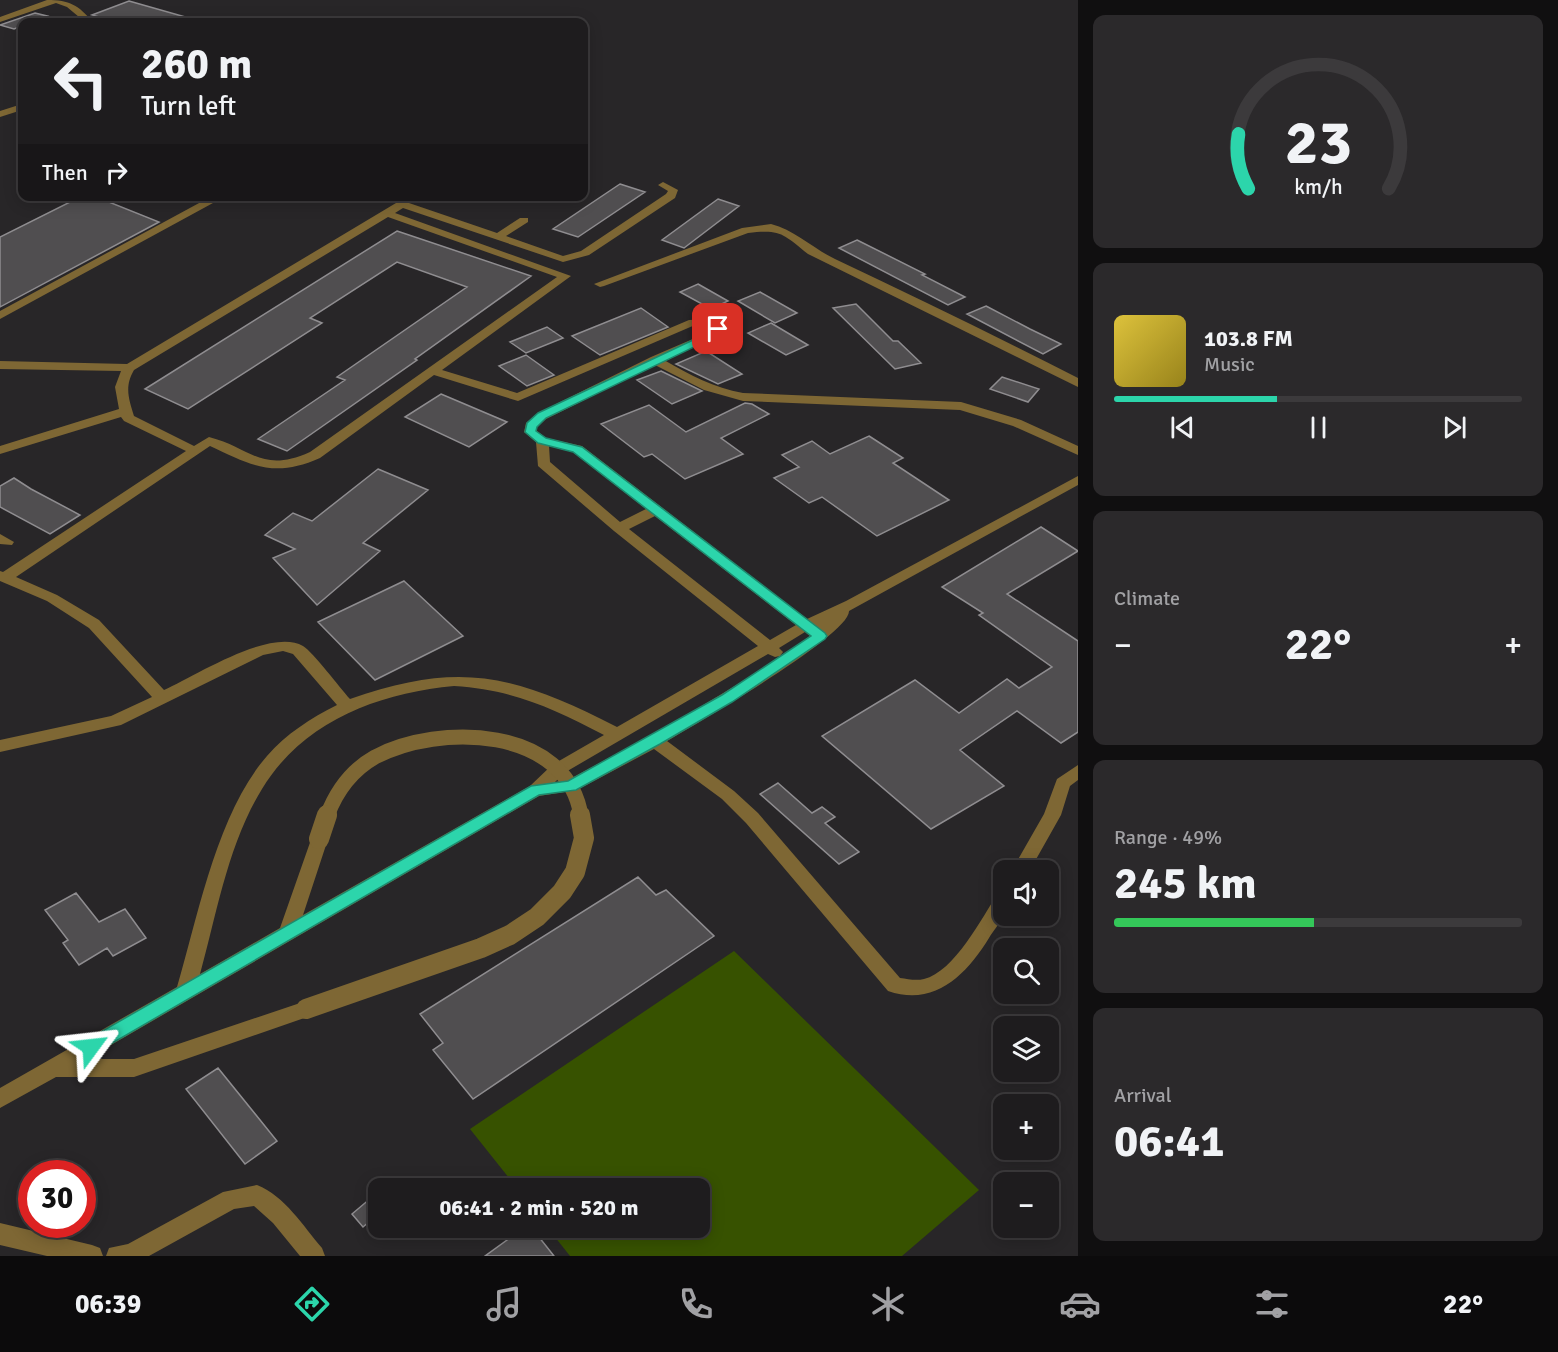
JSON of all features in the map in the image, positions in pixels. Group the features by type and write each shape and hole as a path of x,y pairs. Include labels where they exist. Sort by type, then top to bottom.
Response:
{"street":[{"path":"0,20 56,0 70,5 85,18"},
{"path":"0,114 18,108"},
{"path":"399,201 563,259 574,258 585,253 671,196 673,190 663,184"},
{"path":"0,315 212,201"},
{"path":"195,451 128,418 121,396 121,380 129,368 386,213 392,201"},
{"path":"3,576 209,441 268,466 282,468 298,464 315,455 565,276 386,213"},
{"path":"498,237 524,220"},
{"path":"600,284 746,230 758,227 779,228 812,252 948,316 1078,383"},
{"path":"433,371 518,397 693,322 710,322 718,326 714,334 655,360 542,416 531,426 530,432 542,441 578,449 820,636"},
{"path":"655,360 702,387 719,393 743,397 961,406 1017,423 1078,451"},
{"path":"0,364 129,368"},
{"path":"0,450 126,411"},
{"path":"542,441 543,463 619,528 786,661"},
{"path":"0,1099 536,790 558,769 807,625 1076,485"},
{"path":"619,528 655,510"},
{"path":"3,576 52,598 94,624 163,699"},
{"path":"536,790 571,786 655,741 786,661 820,636 851,604"},
{"path":"0,746 115,721 259,651 283,646 298,650 347,706"},
{"path":"185,993 217,878 254,786 273,758 301,732 347,706 397,688 446,681 485,683 525,692 616,734"},
{"path":"676,700 697,716"},
{"path":"53,1068 134,1068 495,944 537,916 562,893 574,874 583,851 584,825 577,797 564,777 531,751 501,740 471,735 434,736 399,746 370,760 346,780 330,804 288,933"},
{"path":"655,741 728,795 752,818 895,985 924,987 944,979 973,948 993,916"},
{"path":"1027,860 1052,815 1063,783 1078,771"},
{"path":"117,1256 131,1254 231,1199 257,1195 274,1207 296,1230 314,1256"},
{"path":"0,1234 93,1256"}],"green space":[{"path":"734,951 979,1190 902,1256 570,1256 556,1238 710,1238 710,1178 509,1178 470,1129"}],"building":[{"path":"129,1 189,18 102,18 92,15"},
{"path":"35,13 47,16 42,18 20,18"},
{"path":"18,19 18,28 14,29 0,25"},
{"path":"620,184 645,192 578,237 553,229"},
{"path":"718,199 739,206 684,248 662,240"},
{"path":"72,201 106,201 159,222 0,307 0,237"},
{"path":"397,231 531,276 415,359 417,360 287,451 258,439 345,380 337,377 467,287 397,262 310,318 322,323 188,409 145,389"},
{"path":"857,240 965,297 948,305 839,248"},
{"path":"698,284 728,301 711,309 680,292"},
{"path":"760,292 797,313 775,323 738,301"},
{"path":"856,304 893,341 898,341 921,363 895,369 833,308"},
{"path":"986,306 1061,344 1043,354 967,314"},
{"path":"641,308 668,327 600,355 572,336"},
{"path":"771,323 808,345 786,355 748,333"},
{"path":"547,327 563,338 526,353 510,342"},
{"path":"706,351 742,374 718,384 676,364"},
{"path":"526,355 554,375 527,386 499,366"},
{"path":"661,371 702,391 672,404 637,380"},
{"path":"1002,377 1039,389 1028,402 990,389"},
{"path":"441,394 507,422 469,447 405,417"},
{"path":"745,403 752,404 769,414 721,438 743,454 685,479 652,454 644,457 601,424 649,405 686,432"},
{"path":"869,436 903,458 893,463 949,500 877,536 822,497 809,503 774,478 799,467 782,455 812,441 830,454"},
{"path":"378,469 428,490 363,543 380,551 317,605 273,558 295,549 265,535 293,513 312,521"},
{"path":"14,478 80,515 50,534 0,507 0,486"},
{"path":"1041,527 1078,551 1007,594 1078,641 1078,732 1061,743 1017,711 960,750 1004,786 931,829 822,736 915,680 959,713 1007,679 1019,688 1052,667 979,615 983,613 942,587"},
{"path":"404,581 463,636 375,680 318,622"},
{"path":"778,783 812,813 822,807 835,817 825,823 859,852 839,864 760,794"},
{"path":"638,877 656,895 666,890 714,936 473,1099 433,1050 443,1043 420,1014"},
{"path":"76,893 99,922 125,909 146,938 113,956 107,948 79,965 63,943 68,940 45,910"},
{"path":"218,1068 277,1141 245,1164 186,1089"},
{"path":"368,1200 368,1223 363,1227 352,1214"},
{"path":"510,1238 540,1238 554,1256 485,1256"}],"route":[{"path":"91,1047 536,790 571,786 655,741 727,699 820,636 578,449 542,441 530,432 531,426 542,416 655,360 714,334 718,329"}]}
